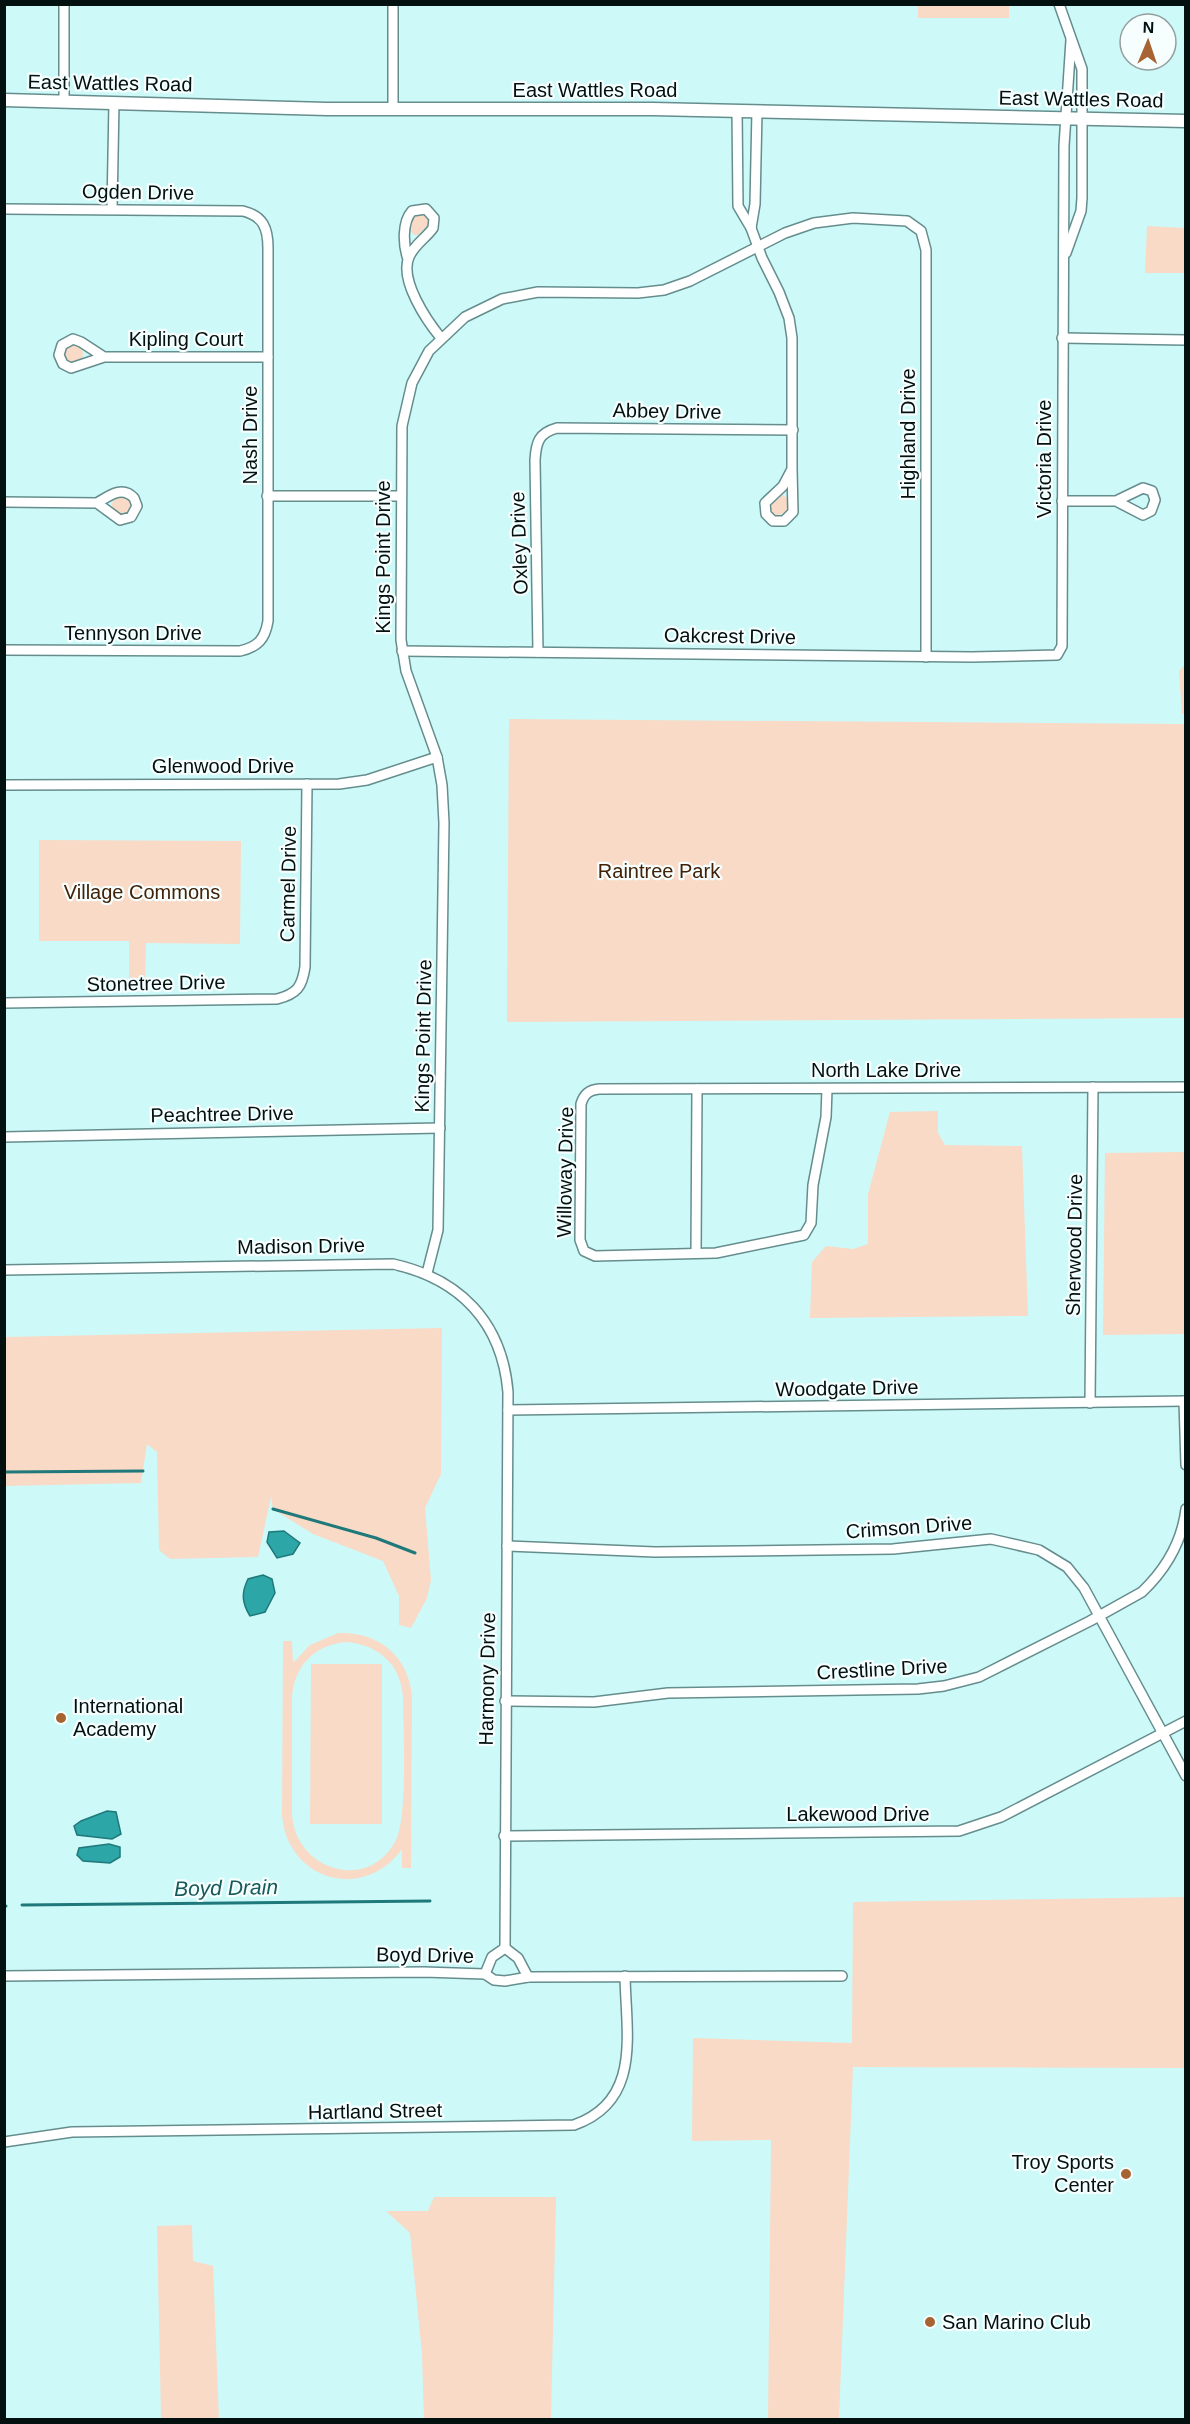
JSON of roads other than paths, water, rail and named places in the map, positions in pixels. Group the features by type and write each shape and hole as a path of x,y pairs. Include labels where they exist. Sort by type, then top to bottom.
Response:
{"main road":[{"name":"East Wattles Road","path":"4,100 393,109 737,110 1185,122"}],"street":[{"path":"64,4 64,101"},
{"path":"393,4 393,109"},
{"name":"Victoria Drive","path":"1059,4 1082,69 1083,118 1081,211 1063,261"},
{"name":"Victoria Drive","path":"1057,655 1062,646 1063,261 1066,118 1071,40"},
{"path":"112,209 114,102"},
{"path":"737,110 738,206 751,228 779,292 791,330 793,512 784,521 773,521 766,514 765,504 783,486 792,469"},
{"path":"751,228 755,204 758,111"},
{"name":"Ogden Drive","path":"4,208 243,211 257,216 265,226"},
{"path":"408,259 415,246 433,228 434,218 426,209 412,211 406,219 405,243 409,276 418,304 441,338"},
{"name":"Kings Point Drive","path":"427,1273 437,1237 444,822 437,757 410,684 402,651 402,426 407,396 429,351 441,338 465,317 502,299 538,292 638,293 664,290 690,281 800,227 830,220 853,218 907,220"},
{"name":"Highland Drive","path":"907,220 921,231 926,250 926,657"},
{"name":"Nash Drive","path":"259,643 266,632 268,621 268,248 265,226"},
{"path":"1062,338 1185,340"},
{"name":"Kipling Court","path":"104,357 76,339 64,342 59,355 63,364 71,368 104,357 268,357"},
{"name":"Abbey Drive","path":"542,434 557,428 793,430"},
{"name":"Oxley Drive","path":"538,652 535,460 537,443 542,434"},
{"path":"267,496 401,496"},
{"path":"1062,501 1116,501"},
{"path":"4,502 97,503"},
{"name":"Tennyson Drive","path":"4,650 231,651 250,649 259,643"},
{"name":"Oakcrest Drive","path":"402,651 926,657 1057,655"},
{"name":"Glenwood Drive","path":"4,785 339,784 367,780 437,757"},
{"name":"Carmel Drive","path":"303,984 307,784"},
{"name":"Stonetree Drive","path":"4,1003 277,999 288,996 303,984"},
{"name":"North Lake Drive","path":"587,1093 599,1089 1185,1086"},
{"name":"Sherwood Drive","path":"1090,1403 1093,1087"},
{"path":"697,1089 696,1254 723,1251 804,1234 812,1223 813,1185 824,1128 827,1089"},
{"name":"Willoway Drive","path":"587,1093 581,1104 580,1240 584,1251 595,1256 696,1254"},
{"name":"Peachtree Drive","path":"4,1137 440,1128"},
{"name":"Madison Drive","path":"4,1270 372,1263 393,1264 427,1273 447,1284 465,1298 490,1330 502,1356 507,1382 508,1410"},
{"path":"1185,1401 1185,1465"},
{"name":"Woodgate Drive","path":"508,1410 1185,1401"},
{"name":"Harmony Drive","path":"505,1948 508,1410"},
{"name":"Crestline Drive","path":"505,1701 594,1702 675,1693 932,1689 980,1677 1142,1592 1155,1580 1178,1543 1185,1509"},
{"name":"Crimson Drive","path":"507,1546 667,1552 893,1549 991,1539 1039,1550 1067,1567 1101,1615 1185,1776"},
{"name":"Lakewood Drive","path":"504,1836 960,1831 1001,1817 1185,1721"},
{"path":"485,1974 492,1958 505,1948 518,1958 528,1977"},
{"name":"Boyd Drive","path":"4,1977 424,1972 485,1974 494,1980 505,1981 528,1977 842,1976"},
{"name":"Hartland Street","path":"4,2142 72,2132 574,2125 596,2116 605,2109 624,2078 625,1976"}],"water":[{"path":"284,1531 300,1543 293,1554 277,1558 267,1542 269,1532"},
{"path":"263,1575 272,1579 275,1593 265,1612 250,1616 245,1607 243,1593 248,1579"},
{"path":"107,1811 116,1812 121,1834 112,1839 77,1835 74,1826"},
{"path":"109,1844 120,1847 120,1857 110,1863 83,1861 77,1855 79,1848"}],"waterway":[{"path":"4,1472 143,1471"},
{"path":"273,1509 376,1538 415,1553"},
{"name":"Boyd Drain","path":"22,1905 430,1901"}],"place":[{"name":"International Academy","path":"61,1718"},
{"name":"Troy Sports Center","path":"1126,2174"},
{"name":"San Marino Club","path":"930,2322"}],"park label":[{"name":"Raintree Park","path":"659,871"},
{"name":"Village Commons","path":"142,892"}]}
